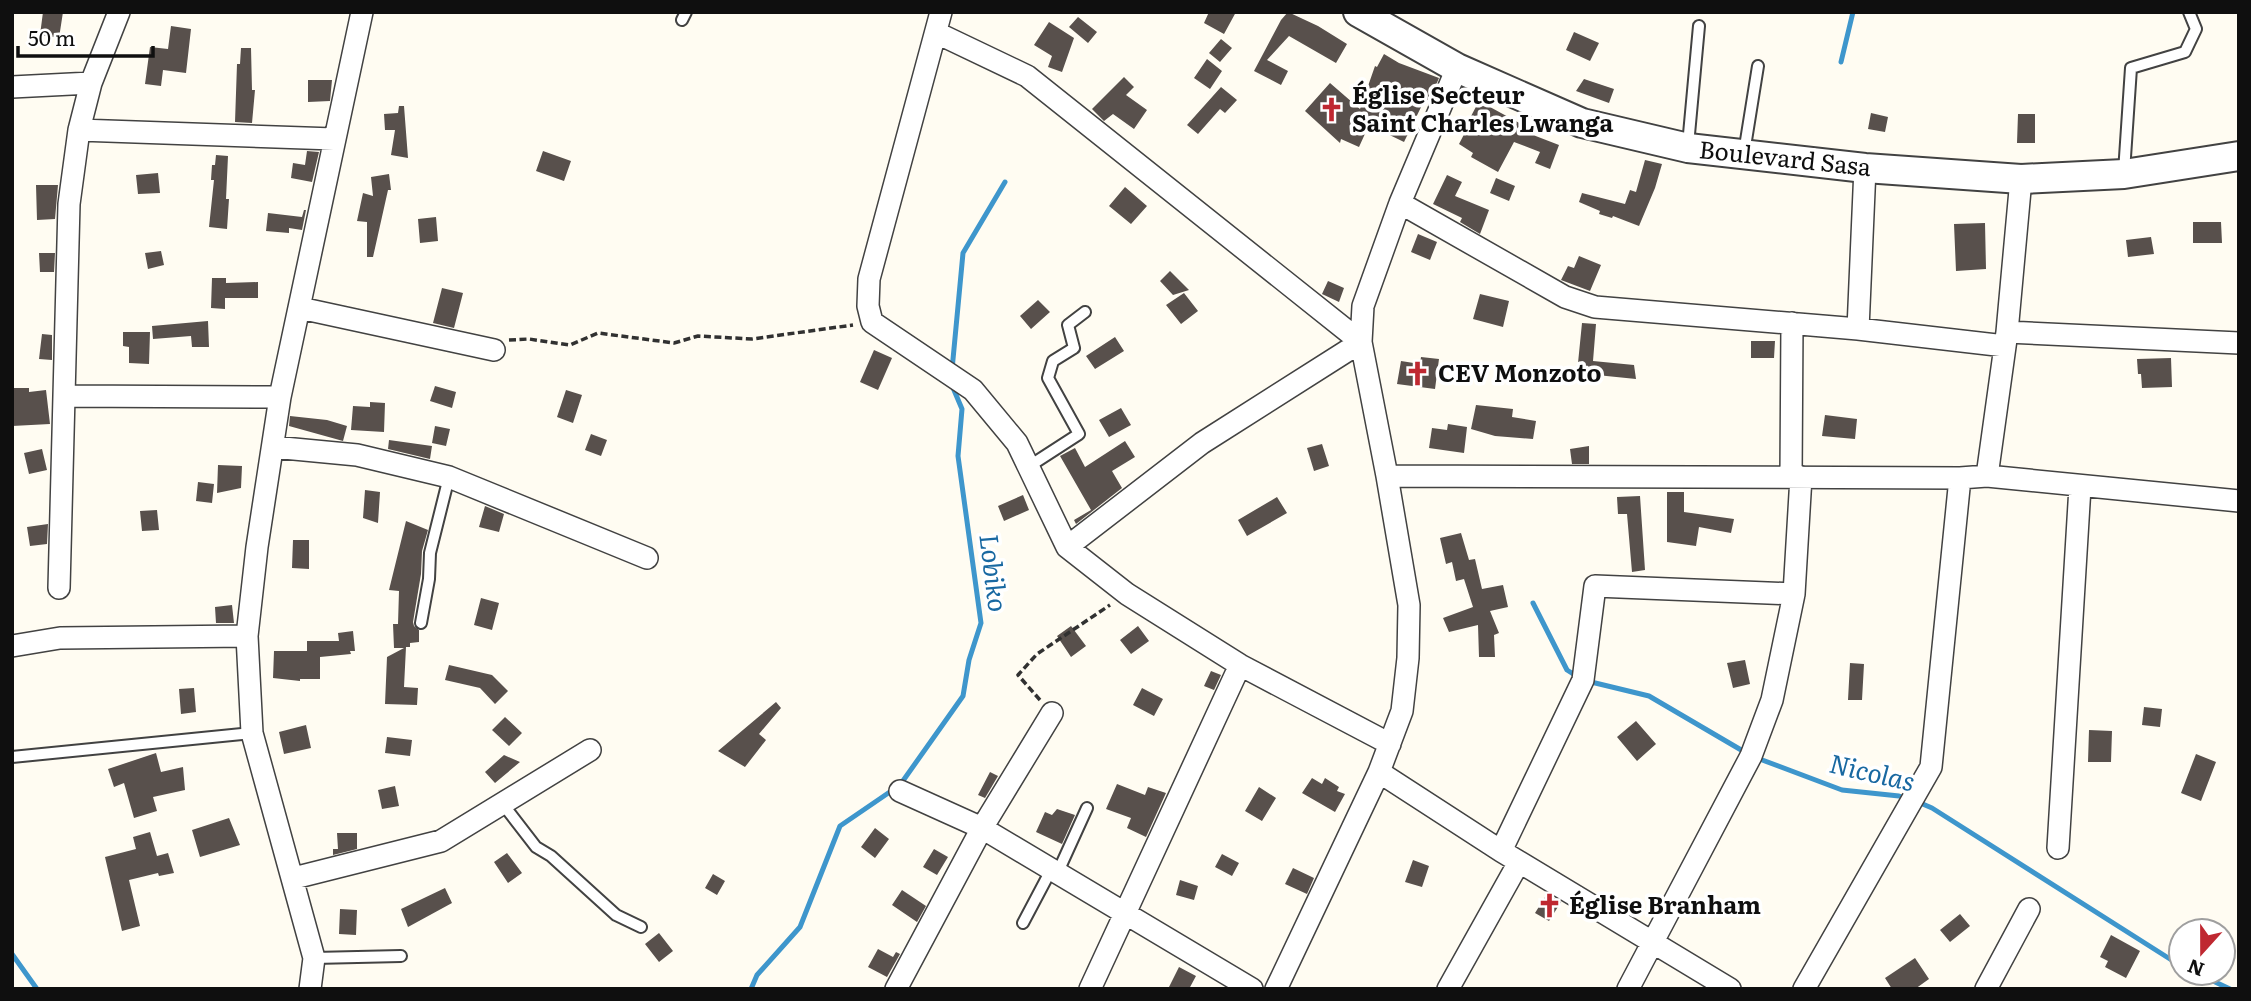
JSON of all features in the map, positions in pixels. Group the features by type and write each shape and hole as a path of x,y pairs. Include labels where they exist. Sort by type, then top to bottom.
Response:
{"street":[{"path":"59,588 69,204 79,130 91,83 119,12"},
{"path":"310,989 314,958 252,733 247,636 257,547 280,397 362,12"},
{"name":"Boulevard Sasa","path":"1362,13 1457,68 1582,123 1688,148 1865,169 2021,179 2124,174 2239,156"},
{"path":"1361,342 1027,76 939,23 869,279 868,306 872,322 973,390 1017,443 1068,547 1127,594 1240,665 1390,744"},
{"path":"1276,989 1379,772 1402,711 1408,657 1409,605 1361,342 1363,306 1400,203 1457,68"},
{"path":"12,87 91,83"},
{"path":"79,130 334,139"},
{"path":"1858,329 1865,169"},
{"path":"1987,476 2006,339 2021,179"},
{"path":"1400,203 1565,297 1595,307 2006,339 2239,343"},
{"path":"300,308 494,350"},
{"path":"1628,989 1751,756 1772,700 1794,594 1796,477 1792,323"},
{"path":"1068,547 1202,443 1361,342"},
{"path":"64,396 280,397"},
{"path":"273,447 357,455 450,477 647,558"},
{"path":"1387,477 1987,476 2239,501"},
{"path":"1804,989 1931,767 1959,478"},
{"path":"2058,848 2080,487"},
{"path":"1448,989 1510,856 1583,680 1595,586 1794,594"},
{"path":"12,646 60,638 247,636"},
{"path":"1090,989 1240,665"},
{"path":"896,989 982,828 1052,713"},
{"path":"294,878 441,841 590,750"},
{"path":"1379,772 1510,856 1730,989"},
{"path":"900,791 982,828 1252,989"},
{"path":"1986,989 2028,909"}],"lane":[{"path":"2124,174 2131,68 2185,52 2196,29 2189,12"},
{"path":"1688,148 1699,26"},
{"path":"1744,156 1758,66"},
{"path":"1028,467 1079,434 1048,378 1053,361 1074,348 1068,326 1086,312"},
{"path":"421,623 429,579 430,554 450,477"},
{"path":"12,758 252,733"},
{"path":"502,803 536,847 551,856 616,915 641,927"},
{"path":"1023,922 1054,872 1087,808"},
{"path":"314,958 401,956"}],"path":[{"path":"494,350 509,340 529,339 570,345 598,333 674,343 698,336 752,339 872,322"},
{"path":"1052,713 1018,675 1038,654 1127,594"}],"building":[{"path":"43,12 63,12 59,38 40,35"},
{"path":"1209,12 1236,12 1224,34 1204,23"},
{"path":"1288,12 1347,44 1336,63 1289,36 1267,60 1288,71 1281,85 1254,71"},
{"path":"1078,17 1097,32 1088,43 1069,27"},
{"path":"1049,22 1074,38 1062,72 1048,67 1052,56 1034,45"},
{"path":"171,26 191,29 186,73 163,70 161,86 145,84 150,47 168,49"},
{"path":"1574,32 1599,43 1590,61 1566,50"},
{"path":"1221,39 1232,48 1220,62 1209,53"},
{"path":"241,48 251,48 252,90 255,90 252,123 235,122 237,64 240,64"},
{"path":"1384,54 1399,63 1439,78 1429,101 1425,99 1404,142 1369,125 1359,147 1341,139 1340,143 1305,111 1330,83 1360,109 1375,66 1377,67"},
{"path":"1207,59 1222,71 1210,89 1194,78"},
{"path":"1124,77 1134,87 1126,95 1147,110 1134,129 1113,114 1104,121 1092,109"},
{"path":"1584,79 1614,89 1609,103 1576,91"},
{"path":"308,80 332,80 330,101 308,102"},
{"path":"1221,87 1237,100 1225,113 1220,109 1198,134 1187,125"},
{"path":"1479,101 1523,125 1520,130 1559,145 1550,169 1535,163 1540,152 1514,142 1498,172 1471,157 1473,153 1459,144"},
{"path":"399,106 404,106 408,158 391,155 395,130 385,130 384,114 398,113"},
{"path":"1871,113 1888,117 1885,132 1868,129"},
{"path":"2018,114 2035,114 2035,143 2017,143"},
{"path":"307,151 319,152 312,182 291,178 293,163 305,165"},
{"path":"543,151 571,161 564,181 536,171"},
{"path":"216,155 228,156 227,229 209,227 214,180 211,180 212,165 215,165"},
{"path":"1645,160 1662,164 1639,226 1613,216 1612,218 1599,214 1600,211 1579,202 1582,193 1625,204 1630,190 1636,192"},
{"path":"158,173 160,193 138,194 136,175"},
{"path":"389,174 391,190 388,190 373,257 367,257 367,222 357,221 363,193 373,196 371,177"},
{"path":"1447,175 1462,182 1455,196 1489,210 1480,234 1460,222 1462,218 1433,204"},
{"path":"1496,178 1515,186 1509,201 1490,193"},
{"path":"36,185 58,185 55,219 37,220"},
{"path":"1125,187 1147,206 1131,224 1109,206"},
{"path":"304,210 302,230 289,228 289,233 266,231 268,213 302,217"},
{"path":"436,217 438,241 420,243 418,219"},
{"path":"2193,222 2221,222 2222,243 2193,243"},
{"path":"1985,223 1986,269 1956,271 1954,224"},
{"path":"1418,234 1437,242 1430,260 1411,252"},
{"path":"2151,237 2154,254 2128,257 2126,240"},
{"path":"161,251 164,265 148,269 145,253"},
{"path":"39,253 55,253 54,272 40,272"},
{"path":"1579,256 1601,265 1590,291 1561,280 1568,266 1574,268"},
{"path":"1170,271 1189,290 1173,295 1160,281"},
{"path":"212,278 226,278 226,283 258,282 258,298 225,298 225,309 211,308"},
{"path":"1328,281 1344,288 1339,302 1322,294"},
{"path":"442,288 463,293 454,328 433,323"},
{"path":"1184,293 1198,311 1181,324 1166,305"},
{"path":"1480,294 1509,301 1503,327 1473,319"},
{"path":"1038,300 1050,312 1031,329 1020,316"},
{"path":"208,321 209,347 192,347 191,336 153,339 152,326"},
{"path":"1582,323 1596,324 1593,361 1634,365 1636,379 1577,373"},
{"path":"123,332 150,332 149,364 129,363 129,347 123,346"},
{"path":"42,334 52,335 52,360 39,359"},
{"path":"1115,337 1124,351 1095,369 1086,356"},
{"path":"1751,341 1775,341 1774,358 1751,358"},
{"path":"874,350 892,358 878,390 860,382"},
{"name":"CEV Monzoto","path":"1421,357 1439,359 1435,389 1397,384 1401,361 1420,364"},
{"path":"2171,358 2172,387 2142,388 2137,359"},
{"path":"435,386 456,392 452,408 430,401"},
{"path":"12,388 29,388 29,392 46,390 50,424 12,426"},
{"path":"566,390 582,395 573,423 557,417"},
{"path":"370,402 385,403 384,432 351,430 353,406 370,407"},
{"path":"1476,405 1513,409 1512,417 1536,421 1533,439 1495,436 1471,429"},
{"path":"1121,408 1131,425 1109,437 1099,420"},
{"path":"1825,415 1857,419 1855,439 1822,436"},
{"path":"290,416 327,420 347,426 343,441 289,426"},
{"path":"1448,424 1467,427 1464,453 1429,448 1432,428 1447,430"},
{"path":"435,426 450,429 446,446 432,443"},
{"path":"591,434 607,440 601,456 585,450"},
{"path":"389,440 432,446 430,459 388,449"},
{"path":"1125,441 1135,457 1112,471 1122,488 1076,524 1074,520 1091,510 1060,456 1075,448 1085,467"},
{"path":"1322,444 1329,466 1314,471 1307,448"},
{"path":"1589,446 1589,464 1572,464 1570,449"},
{"path":"42,449 47,470 29,474 24,453"},
{"path":"218,465 242,466 241,488 217,493"},
{"path":"198,482 214,484 212,503 196,501"},
{"path":"365,490 380,492 378,523 363,518"},
{"path":"1667,492 1684,492 1684,512 1734,519 1731,533 1699,527 1696,546 1667,542"},
{"path":"1023,495 1029,510 1004,521 998,506"},
{"path":"1640,496 1645,570 1632,572 1627,514 1618,514 1617,497"},
{"path":"1277,497 1287,513 1247,536 1238,520"},
{"path":"485,506 504,514 499,532 479,527"},
{"path":"157,510 159,530 142,531 140,511"},
{"path":"406,521 428,530 422,551 413,622 419,630 419,642 410,643 410,647 406,647 404,687 418,688 417,705 385,704 387,657 404,648 394,648 393,624 398,624 399,591 389,590"},
{"path":"48,524 47,544 30,546 27,527"},
{"path":"1461,533 1469,560 1475,559 1482,589 1503,585 1508,607 1490,611 1499,633 1494,635 1495,657 1479,657 1478,625 1449,632 1443,618 1473,607 1464,579 1456,581 1452,562 1446,564 1440,538"},
{"path":"293,540 309,540 309,569 292,568"},
{"path":"481,598 499,603 492,630 474,625"},
{"path":"232,605 234,623 216,623 215,607"},
{"path":"1071,626 1086,646 1071,657 1057,636"},
{"path":"1138,626 1149,641 1131,654 1120,640"},
{"path":"353,631 355,651 350,651 351,654 320,657 320,679 300,681 273,678 274,651 307,651 307,641 339,641 338,633"},
{"path":"1745,660 1750,684 1733,688 1727,663"},
{"path":"1850,663 1864,664 1862,700 1848,700"},
{"path":"449,665 492,675 508,691 495,704 480,688 445,680"},
{"path":"1211,671 1221,675 1214,690 1204,686"},
{"path":"194,688 196,712 181,714 179,689"},
{"path":"1142,688 1163,699 1154,716 1133,705"},
{"path":"776,702 781,708 759,734 766,740 745,767 718,751"},
{"path":"2144,707 2162,709 2160,727 2142,725"},
{"path":"505,717 522,733 509,746 492,730"},
{"path":"1636,721 1656,744 1637,761 1617,737"},
{"path":"306,725 311,748 284,754 279,732"},
{"path":"2089,730 2112,731 2111,762 2088,762"},
{"path":"387,737 412,740 410,756 385,753"},
{"path":"156,753 161,772 183,767 185,790 153,797 157,811 134,818 124,783 114,787 108,769"},
{"path":"2196,754 2216,762 2201,801 2181,793"},
{"path":"504,755 520,762 495,783 485,772"},
{"path":"990,772 998,776 985,798 978,795"},
{"path":"1312,778 1322,784 1325,778 1339,787 1337,791 1345,794 1335,812 1302,793"},
{"path":"1117,784 1145,795 1148,787 1166,793 1146,837 1127,828 1131,818 1106,809"},
{"path":"395,786 399,806 382,809 378,790"},
{"path":"1259,787 1276,798 1262,821 1245,811"},
{"path":"1057,809 1075,815 1062,844 1036,832 1045,812 1052,815"},
{"path":"229,818 240,845 200,857 192,830"},
{"path":"875,828 889,839 875,858 861,847"},
{"path":"150,832 157,856 168,853 174,873 159,876 158,873 129,880 140,926 122,931 105,857 136,849 133,837"},
{"path":"337,833 357,833 357,849 333,855 333,849 338,849"},
{"path":"934,849 948,857 937,875 923,867"},
{"path":"507,853 522,873 508,883 494,862"},
{"path":"1222,854 1239,863 1232,876 1215,867"},
{"path":"1413,860 1429,866 1422,887 1405,882"},
{"path":"1293,868 1314,878 1307,894 1285,884"},
{"path":"713,874 725,881 717,895 705,888"},
{"path":"1180,880 1198,886 1194,900 1176,895"},
{"path":"445,888 452,903 408,927 401,909"},
{"path":"902,890 926,906 917,922 892,905"},
{"name":"Église Branham","path":"1547,894 1561,902 1549,921 1535,913"},
{"path":"340,909 357,910 356,935 339,934"},
{"path":"1960,914 1970,926 1950,942 1940,930"},
{"path":"659,933 673,951 659,962 645,944"},
{"path":"2111,935 2140,951 2126,978 2105,967 2108,961 2100,957"},
{"path":"878,949 893,957 896,952 900,954 887,977 868,967"},
{"path":"1915,958 1929,979 1915,989 1892,989 1885,978"},
{"path":"1179,967 1196,976 1189,989 1168,989"}],"waterway":[{"path":"1841,62 1853,12"},
{"name":"Lobiko","path":"952,370 963,253 1005,182"},
{"name":"Lobiko","path":"751,989 757,975 800,927 840,826 900,785 963,696 969,660 981,623 958,456 962,409 951,383"},
{"name":"Nicolas","path":"1533,603 1567,670 1578,677"},
{"name":"Nicolas","path":"1587,681 1649,696 1748,754"},
{"name":"Nicolas","path":"1757,758 1842,790 1908,799"},
{"name":"Nicolas","path":"1918,802 1932,808 2167,957"},
{"path":"12,954 37,989"},
{"name":"Nicolas","path":"2226,987 2230,989"}],"place":[{"name":"Église Secteur Saint Charles Lwanga","path":"1332,110"},
{"name":"CEV Monzoto","path":"1418,374"},
{"name":"Église Branham","path":"1549,906"}]}
